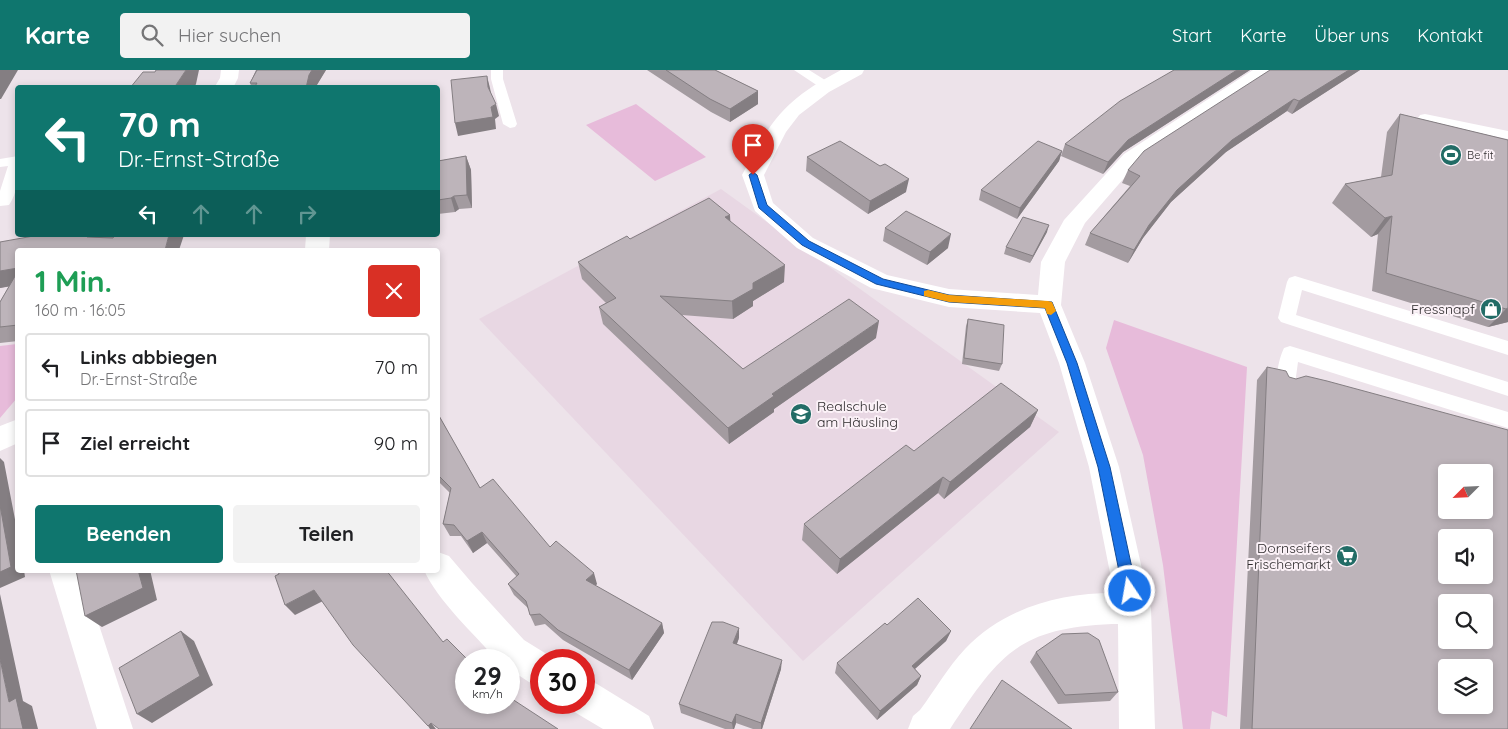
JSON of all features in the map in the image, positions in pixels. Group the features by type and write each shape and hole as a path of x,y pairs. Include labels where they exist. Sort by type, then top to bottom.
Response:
{"street":[{"path":"225,85 229,78 230,70"},
{"path":"854,70 826,84 791,112 753,175 763,206 805,243 880,282 949,298 1048,305"},
{"path":"1137,729 1134,609 1104,467 1072,363 1048,305 1052,262 1074,220 1131,158 1266,70"},
{"path":"0,439 15,432"},
{"path":"440,569 512,652 530,663"},
{"path":"66,573 115,729"},
{"path":"926,729 933,723 978,661 1008,633 1048,616 1093,608 1134,609"},
{"path":"595,704 636,729"}],"lane":[{"path":"497,70 497,79 510,124"},
{"path":"800,70 826,84"},
{"path":"1425,118 1508,135"},
{"path":"4,202 15,166"},
{"path":"1508,348 1295,282 1288,318 1508,389"},
{"path":"1286,384 1290,353 1508,420"}],"shaded area":[{"path":"636,104 706,157 655,181 586,125"},
{"name":"Realschule am Häusling","path":"721,189 1059,432 803,661 479,319"},
{"path":"1114,320 1247,367 1227,717 1212,711 1210,729 1183,729 1163,565 1143,455 1106,348"},
{"path":"15,344 15,400 0,418 0,346"}],"building":[{"path":"156,70 186,70 176,85 132,85 143,72 155,72"},
{"path":"257,70 312,70 307,85 256,85 257,83 250,83"},
{"path":"666,70 715,70 758,91 730,109 710,99"},
{"path":"1174,70 1237,70 1128,140 1108,162 1065,144 1120,101"},
{"path":"1270,70 1349,70 1299,101 1294,99 1232,140 1177,190 1149,225 1134,250 1090,233 1140,176 1128,170 1144,151"},
{"path":"487,76 488,87 496,104 491,107 493,117 455,123 451,80"},
{"path":"1400,114 1508,140 1508,308 1506,309 1386,273 1392,216 1385,218 1345,184 1392,175"},
{"path":"840,141 880,166 885,164 909,179 870,201 807,157"},
{"path":"1038,141 1062,151 1020,208 981,190"},
{"path":"466,156 467,195 440,200 440,161"},
{"path":"709,198 730,215 725,217 785,265 753,283 753,289 732,301 660,296 743,369 849,299 879,321 772,394 774,396 728,428 599,307 616,298 578,262 627,236 630,239"},
{"path":"906,211 951,234 930,252 885,228"},
{"path":"1023,217 1049,225 1033,256 1006,247"},
{"path":"28,237 168,237 166,248 15,248 15,268 0,271 0,242"},
{"path":"15,276 15,325 0,327 0,302"},
{"path":"968,319 1004,325 1002,364 964,358"},
{"name":"Dornseifers Frischemarkt","path":"1267,367 1286,371 1289,377 1296,379 1306,376 1327,381 1508,430 1508,729 1252,729"},
{"path":"1001,383 1038,410 950,482 943,477 840,559 804,524 906,445 914,451"},
{"path":"440,418 480,488 493,479 550,547 556,541 594,573 586,580 662,623 629,670 595,651 595,649 558,630 540,614 530,615 526,601 508,584 519,574 482,532 467,541 454,525 443,524 451,488 440,477"},
{"path":"0,505 11,567 0,572"},
{"path":"77,573 139,573 143,588 85,616"},
{"path":"279,573 388,573 443,642 447,639 457,649 455,649 455,714 520,714 520,704 530,711 530,714 535,714 558,729 439,729 431,723 428,726 353,645 314,590 285,605 275,576"},
{"path":"918,598 951,631 912,666 921,676 880,711 837,663 885,623 887,625"},
{"path":"712,622 723,622 739,628 733,643 782,660 761,723 736,714 732,723 679,704"},
{"path":"181,631 200,676 137,714 119,668"},
{"path":"1088,633 1099,640 1118,692 1065,695 1036,652 1062,634"},
{"path":"0,659 9,702 16,698 23,729 0,729"},
{"path":"1002,680 1072,729 970,729"}],"slow traffic":[{"path":"928,293 949,298 1048,305 1051,311"}],"place":[{"name":"Be fit","path":"1451,155"},
{"name":"Fressnapf","path":"1491,309"},
{"name":"Realschule am Häusling","path":"801,414"},
{"name":"Dornseifers Frischemarkt","path":"1347,556"}],"route":[{"path":"753,175 763,206 805,243 880,282 949,298 1048,305 1072,363 1104,467 1130,591"}]}
